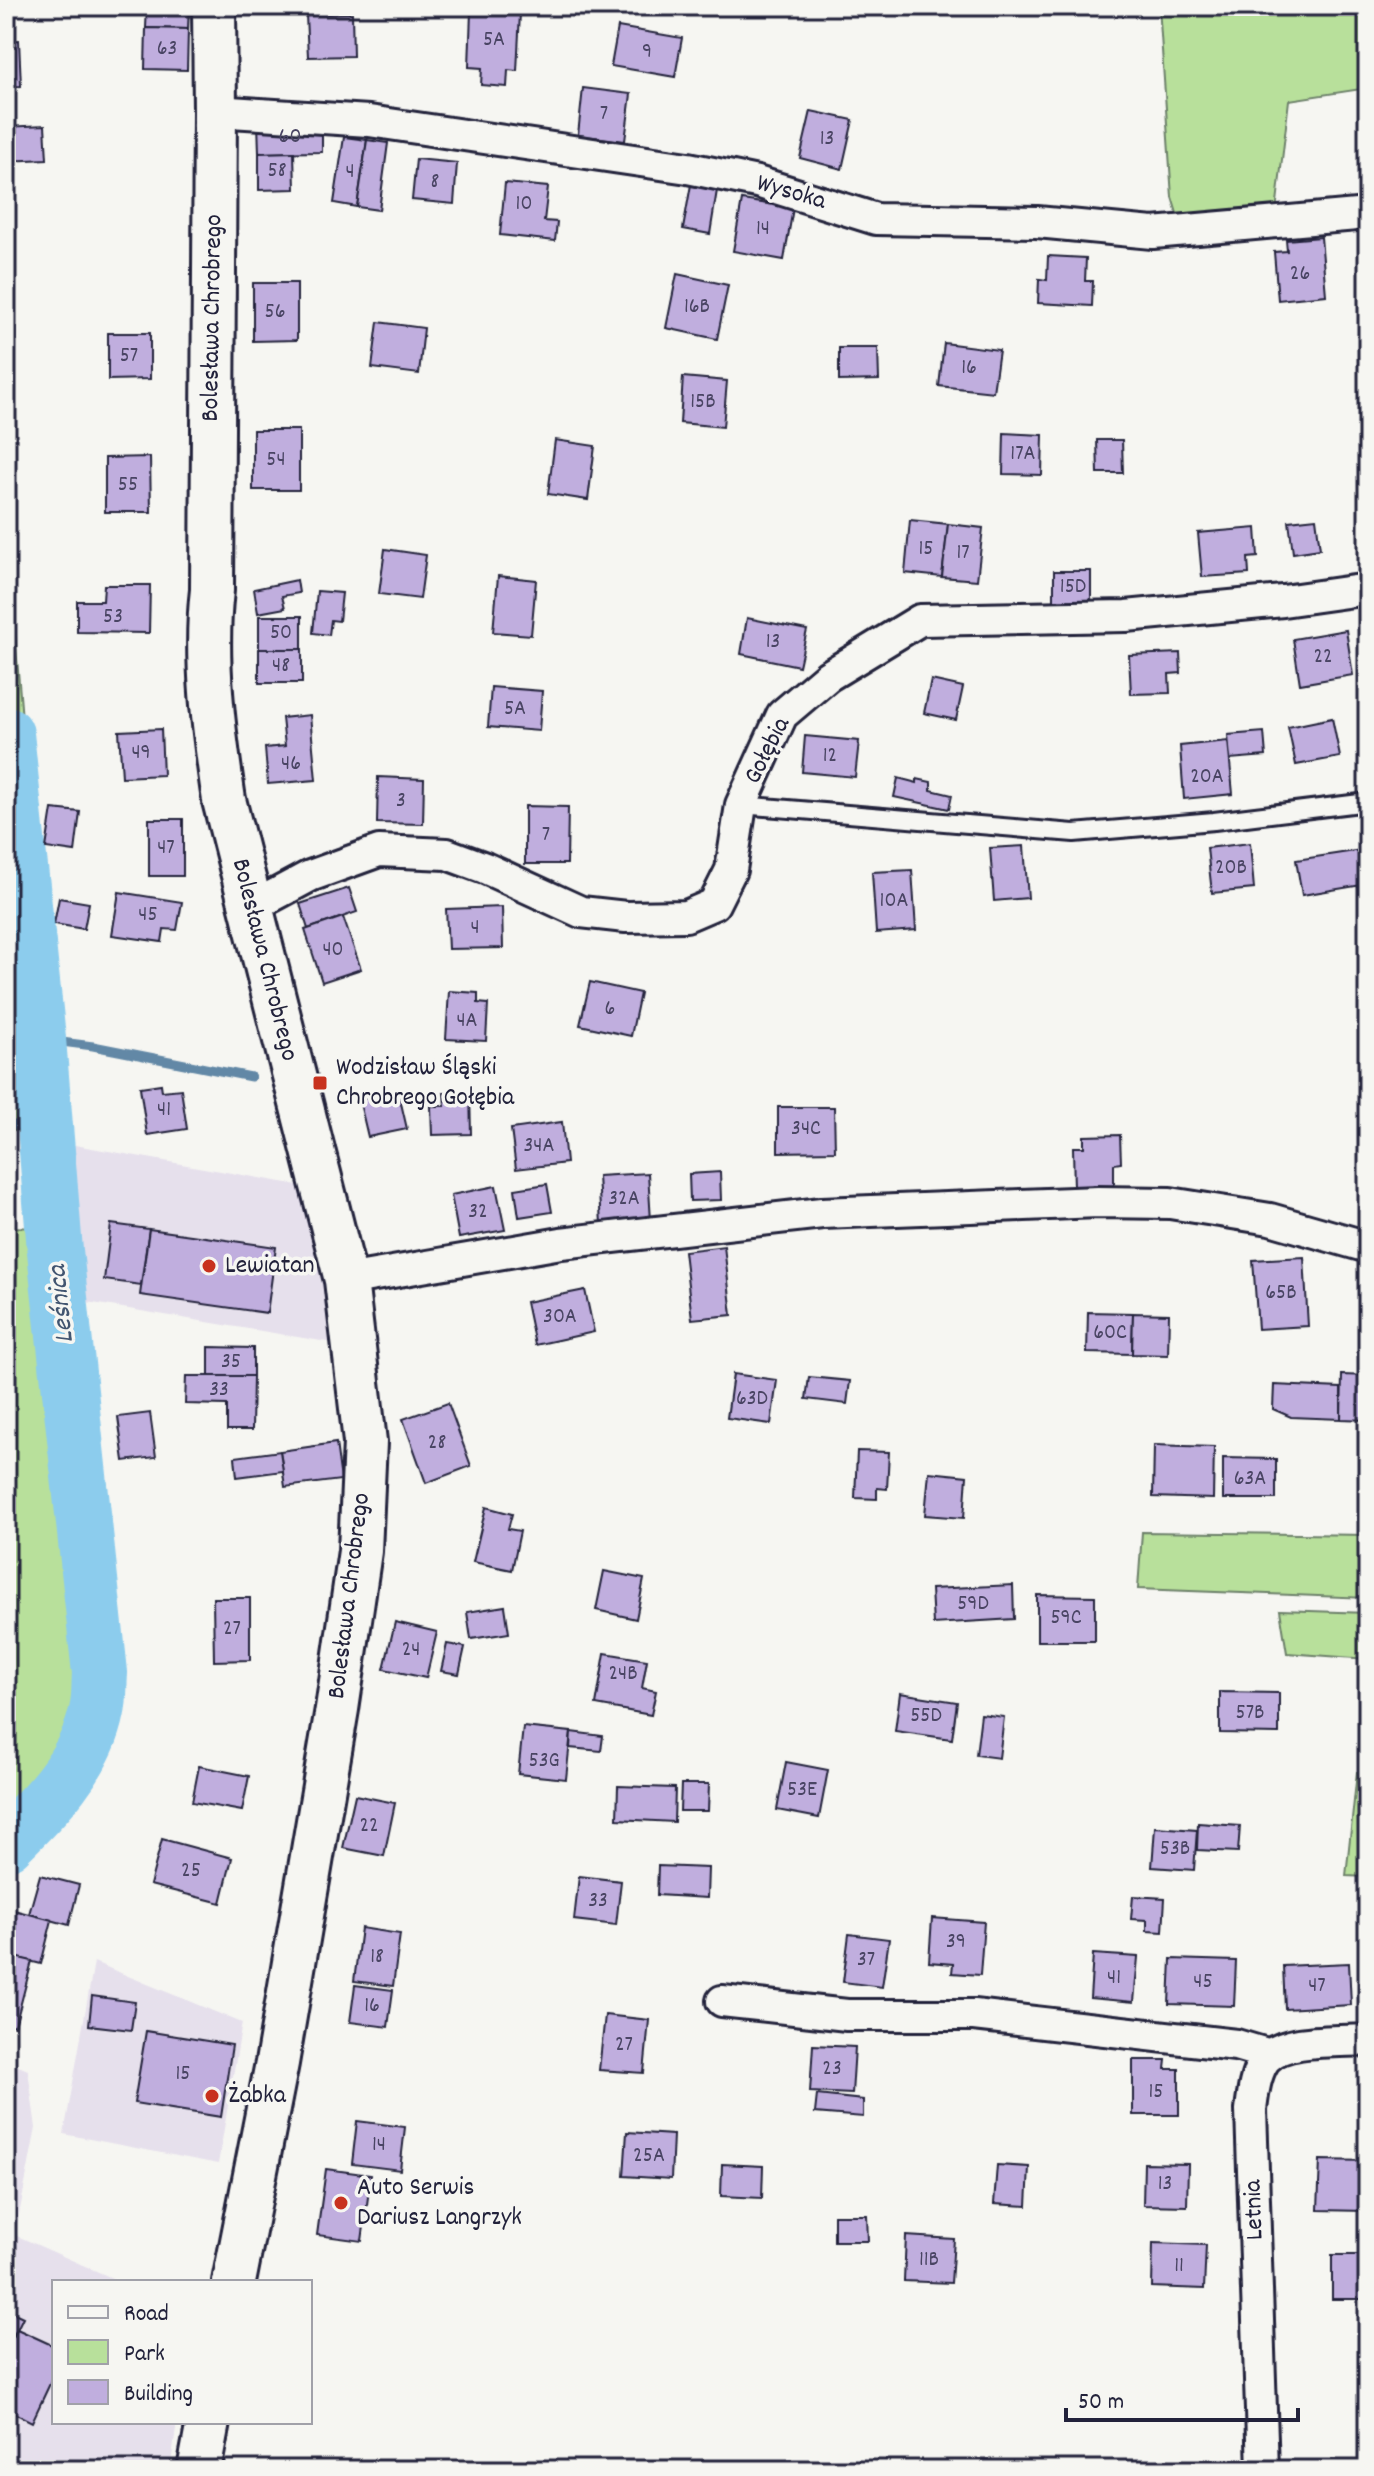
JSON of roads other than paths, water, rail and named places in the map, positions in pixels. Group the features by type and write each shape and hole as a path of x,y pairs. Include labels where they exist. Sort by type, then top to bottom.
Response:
{"street":[{"name":"Bolesława Chrobrego","path":"214,6 212,590 208,619 216,746 224,800 250,908 346,1280 365,1442 360,1551 337,1709 282,2033 234,2280"},
{"name":"Wysoka","path":"215,111 369,121 688,168 757,182 876,219 1037,222 1153,233 1368,214"},
{"name":"Gołębia","path":"250,908 310,876 379,851 447,854 581,912 626,917 686,916 714,904 731,870 741,805 782,715 828,676 920,620 1126,616 1283,601 1368,589"},
{"path":"346,1280 561,1243 822,1213 1098,1202 1170,1203 1270,1219 1368,1247"},
{"path":"722,2001 847,2015 974,2015 1236,2045 1270,2055 1301,2044 1368,2040"},
{"name":"Letnia","path":"1263,2470 1251,2110 1259,2071 1270,2055"},
{"path":"199,2470 208,2424"}],"lane":[{"path":"741,805 1074,833 1214,821 1368,802"}],"waterway":[{"name":"Leśnica","path":"6,734 38,1039 55,1251 100,1673 97,1711 84,1748 62,1783 6,1843"},
{"path":"38,1039 93,1046 251,1077"},
{"path":"6,1124 46,1129"}],"place":[{"name":"Wodzisław Śląski Chrobrego Gołębia","path":"320,1083"},
{"name":"Lewiatan","path":"209,1266"},
{"name":"Żabka","path":"212,2096"},
{"name":"Auto Serwis Dariusz Langrzyk","path":"341,2203"}]}
